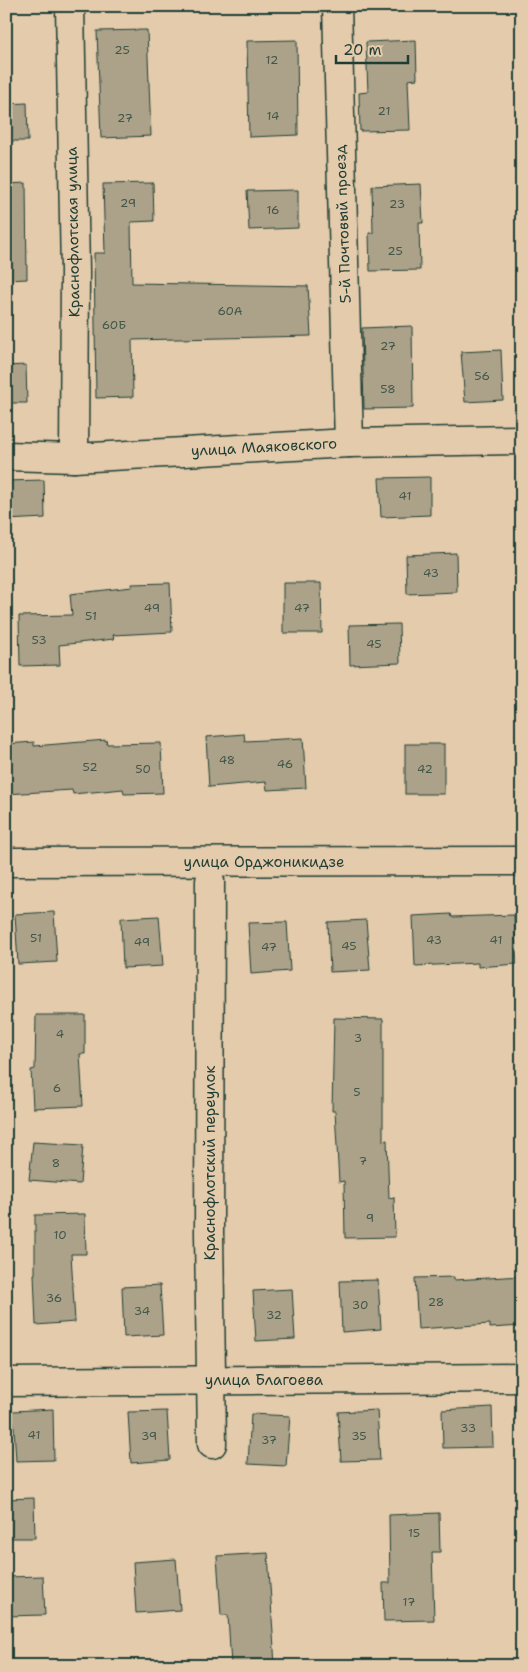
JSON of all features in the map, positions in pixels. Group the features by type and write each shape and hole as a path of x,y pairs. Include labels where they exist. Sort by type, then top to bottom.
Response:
{"street":[{"name":"Краснофлотская улица","path":"70,6 75,272 74,458"},
{"name":"5-й Почтовый проезд","path":"337,6 349,443"},
{"name":"улица Маяковского","path":"6,456 74,458 349,443 522,440"},
{"name":"улица Орджоникидзе","path":"6,862 522,861"},
{"name":"Краснофлотский переулок","path":"210,881 209,1233 212,1444"},
{"name":"улица Благоева","path":"6,1382 522,1378"}],"building":[{"path":"147,30 151,136 101,138 97,31"},
{"path":"297,40 298,135 249,137 247,41"},
{"path":"416,40 417,79 408,80 410,130 360,131 359,93 368,92 366,42"},
{"path":"27,103 28,141 6,141 6,104"},
{"path":"26,183 27,279 6,280 6,184"},
{"path":"153,183 154,221 131,222 132,283 308,286 311,336 132,340 133,397 96,398 94,253 105,253 103,184"},
{"path":"421,184 423,223 419,223 420,270 370,271 369,233 373,233 372,186"},
{"path":"298,190 298,228 249,230 247,191"},
{"path":"412,326 413,408 364,409 362,328"},
{"path":"501,350 503,400 465,402 461,352"},
{"path":"26,365 27,403 6,403 6,366"},
{"path":"430,477 430,515 381,517 379,478"},
{"path":"44,480 45,518 6,520 6,481"},
{"path":"456,553 457,592 407,594 406,555"},
{"path":"170,583 172,632 113,635 114,639 59,645 60,665 20,666 19,616 72,615 70,594 132,587 132,584"},
{"path":"283,583 321,583 322,633 283,633"},
{"path":"399,624 400,663 350,665 349,625"},
{"path":"244,734 245,741 303,738 306,788 267,790 266,782 209,787 206,737"},
{"path":"106,740 107,744 161,743 163,793 124,794 123,789 73,794 72,790 6,794 6,744 34,742 34,746"},
{"path":"405,744 444,744 444,794 405,794"},
{"path":"54,912 57,962 18,964 15,914"},
{"path":"451,914 452,917 514,915 517,964 478,967 478,963 415,966 413,916"},
{"path":"159,916 163,966 123,968 121,918"},
{"path":"366,920 370,970 330,972 328,922"},
{"path":"287,922 290,971 251,974 248,923"},
{"path":"36,1015 85,1015 85,1054 80,1054 83,1106 33,1108 31,1070 35,1069"},
{"path":"334,1018 383,1019 383,1141 387,1140 389,1198 394,1197 395,1237 345,1238 344,1181 339,1182 335,1111 332,1111"},
{"path":"33,1142 83,1145 80,1184 29,1180"},
{"path":"85,1214 86,1254 71,1254 75,1322 36,1325 34,1274 35,1215"},
{"path":"522,1276 522,1326 490,1328 490,1324 418,1329 415,1278 454,1277 454,1280"},
{"path":"378,1280 381,1329 342,1332 340,1281"},
{"path":"160,1285 163,1335 124,1337 122,1287"},
{"path":"292,1289 295,1339 256,1341 253,1291"},
{"path":"492,1407 493,1447 443,1448 442,1410"},
{"path":"53,1409 54,1460 16,1461 13,1411"},
{"path":"377,1410 380,1460 341,1461 338,1412"},
{"path":"167,1411 170,1460 131,1463 128,1412"},
{"path":"251,1414 290,1416 286,1466 248,1464"},
{"path":"34,1498 35,1538 6,1538 6,1499"},
{"path":"439,1513 440,1552 432,1552 434,1620 384,1621 383,1583 390,1583 389,1515"},
{"path":"268,1553 275,1666 231,1666 228,1615 221,1615 217,1556"},
{"path":"176,1559 180,1610 136,1613 133,1562"},
{"path":"43,1576 45,1615 6,1616 6,1577"}]}
